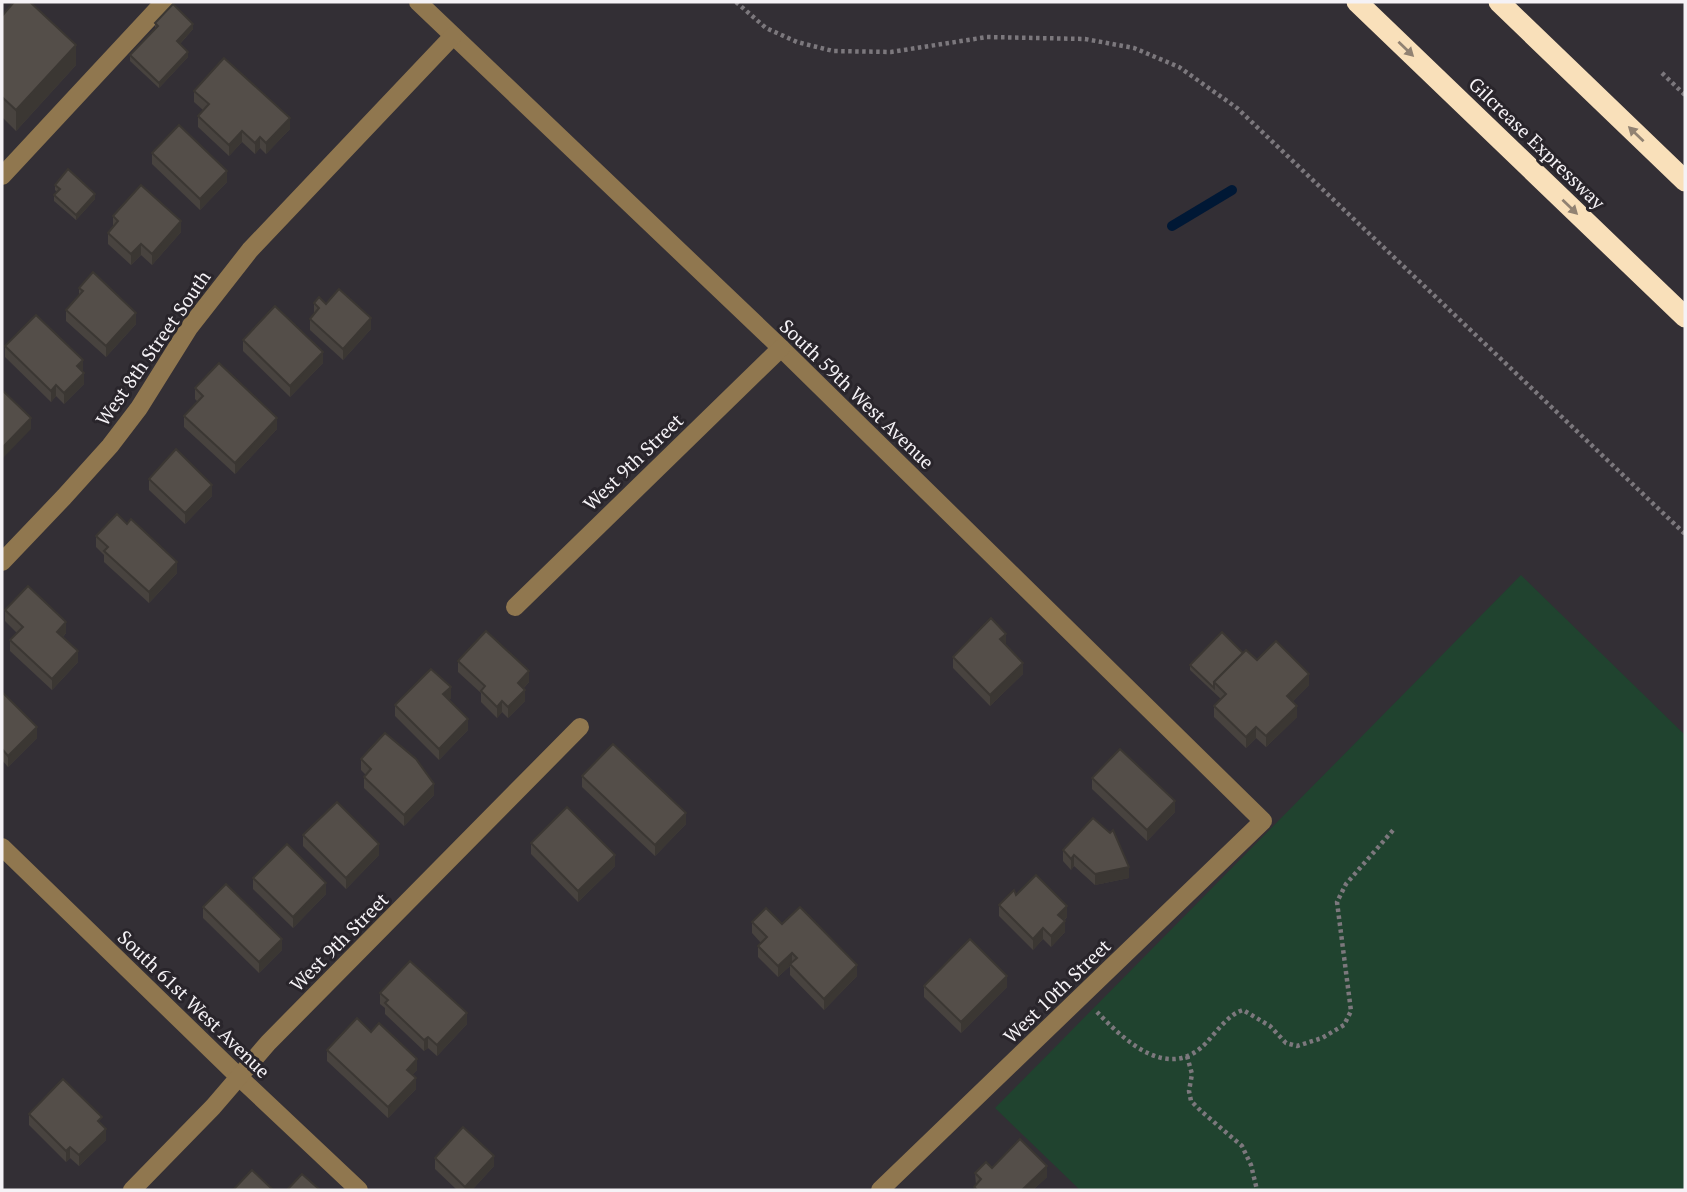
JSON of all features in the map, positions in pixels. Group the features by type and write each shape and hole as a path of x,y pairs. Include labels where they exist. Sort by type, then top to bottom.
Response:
{"highway":[{"name":"Gilcrease Expressway","path":"1357,2 1685,317"},
{"path":"1499,2 1685,181"}],"street":[{"path":"2,176 164,2"},
{"name":"South 59th West Avenue","path":"418,2 781,348 1263,821"},
{"name":"West 8th Street South","path":"2,562 110,446 139,408 188,328 250,250 453,36"},
{"name":"West 9th Street","path":"515,607 781,348"},
{"name":"West 9th Street","path":"132,1190 213,1107 268,1043 580,727"},
{"name":"West 10th Street","path":"880,1190 1263,821"},
{"name":"South 61st West Avenue","path":"2,847 359,1190"}],"path":[{"path":"736,2 765,28 797,42 833,51 891,52 987,37 1085,39 1134,48 1179,67 1237,108 1685,534"},
{"path":"1662,73 1685,94"},
{"path":"1082,996 1126,1041 1155,1056 1169,1059 1187,1056 1201,1048 1235,1012 1244,1010 1270,1026 1286,1043 1297,1046 1322,1038 1344,1025 1351,1011 1337,902 1346,884 1395,828"},
{"path":"1187,1056 1192,1074 1189,1091 1191,1101 1242,1146 1251,1165 1257,1190"}],"green space":[{"path":"1521,575 1685,735 1685,1190 1080,1190 995,1108"}],"building":[{"path":"14,2 30,2 76,45 16,110 2,97 2,16"},
{"path":"173,4 193,24 177,41 188,52 159,83 130,55 158,26 155,23"},
{"path":"224,58 290,118 266,143 260,137 255,143 242,131 229,145 198,116 209,104 194,91"},
{"path":"179,125 227,171 200,199 152,153"},
{"path":"68,169 95,194 76,215 54,195 60,189 55,185"},
{"path":"141,185 181,221 152,254 141,244 131,254 108,233 118,221 113,216"},
{"path":"93,272 136,313 106,346 66,310 83,291 79,288"},
{"path":"339,289 371,318 343,349 310,319 319,308 314,303 319,297 326,304"},
{"path":"275,306 323,352 290,386 243,340"},
{"path":"36,315 83,360 77,366 84,373 64,393 56,385 51,391 5,346"},
{"path":"219,363 277,418 235,463 184,416 203,396 195,388"},
{"path":"2,390 31,418 2,448"},
{"path":"176,449 212,485 185,513 149,479"},
{"path":"117,514 127,524 131,519 177,562 149,592 104,551 108,547 96,536"},
{"path":"28,586 66,622 57,632 78,651 52,679 10,640 23,627 5,610"},
{"path":"991,618 1006,634 1000,639 1023,663 990,695 953,657"},
{"path":"486,631 529,671 518,683 525,690 508,707 502,701 497,707 481,691 485,686 458,661"},
{"path":"1222,632 1243,653 1214,682 1214,688 1190,665"},
{"path":"1276,641 1309,674 1287,696 1297,706 1266,736 1256,727 1246,737 1214,706 1226,694 1214,682 1246,650 1257,660"},
{"path":"431,669 451,687 443,694 468,719 439,749 395,705"},
{"path":"2,692 37,727 8,756 2,749"},
{"path":"385,733 416,759 434,784 404,815 364,777 371,769 361,759"},
{"path":"613,744 686,813 655,845 582,776"},
{"path":"1120,749 1175,801 1147,830 1092,778"},
{"path":"337,802 379,844 346,878 303,835"},
{"path":"567,807 615,855 578,891 531,843"},
{"path":"1093,818 1110,833 1113,830 1129,867 1095,874 1074,855 1071,859 1063,850"},
{"path":"287,844 326,883 293,917 253,878"},
{"path":"1036,875 1067,906 1058,915 1065,921 1051,936 1043,928 1033,939 999,905 1014,890 1016,895"},
{"path":"226,884 282,939 259,962 203,907"},
{"path":"800,907 857,965 824,999 790,964 797,958 792,953 778,966 758,946 767,937 752,922 766,908 782,924"},
{"path":"970,939 1007,976 961,1022 924,986"},
{"path":"410,961 467,1013 437,1045 428,1037 424,1040 385,1003 388,1000 380,993"},
{"path":"357,1018 371,1032 379,1023 417,1059 407,1070 416,1078 388,1107 327,1050"},
{"path":"63,1079 102,1117 98,1121 106,1129 79,1155 70,1147 66,1151 29,1114"},
{"path":"463,1127 494,1156 465,1187 435,1158"},
{"path":"1020,1139 1047,1166 1022,1190 977,1190 974,1187 981,1179 975,1173 986,1162 992,1168"},
{"path":"252,1170 273,1190 233,1190"},
{"path":"302,1174 320,1190 287,1190"}],"waterway":[{"path":"1172,226 1232,190"}]}
